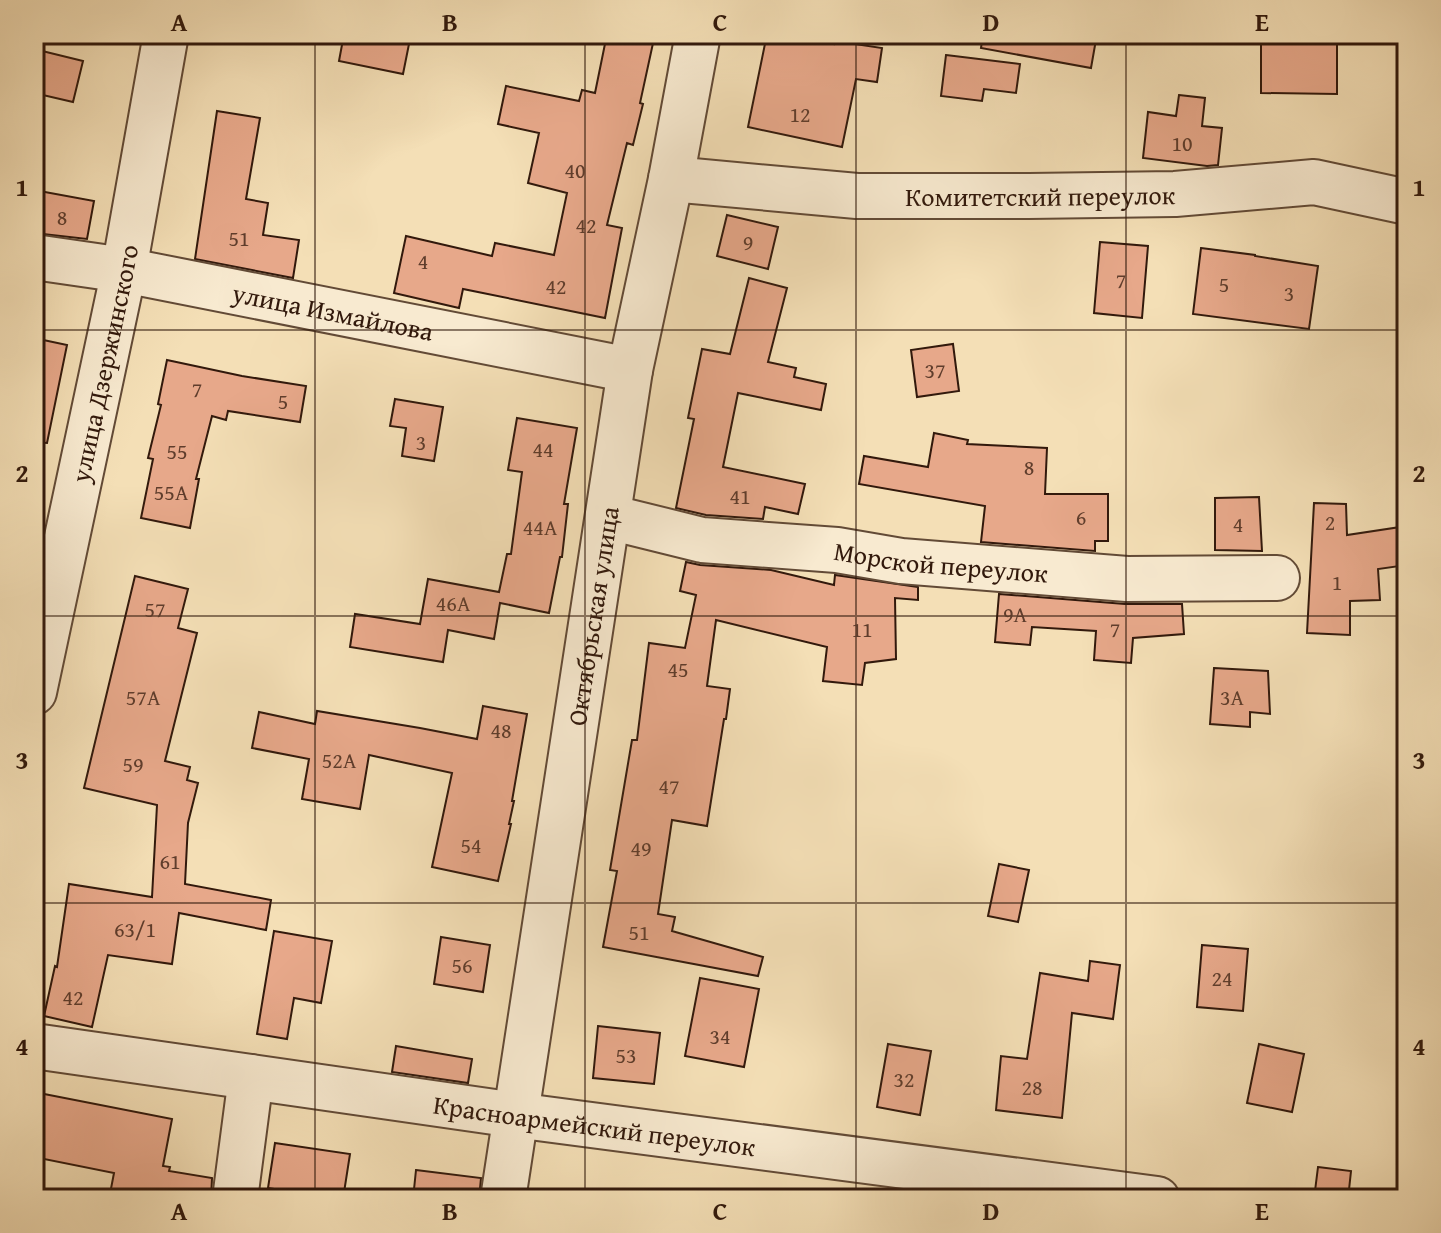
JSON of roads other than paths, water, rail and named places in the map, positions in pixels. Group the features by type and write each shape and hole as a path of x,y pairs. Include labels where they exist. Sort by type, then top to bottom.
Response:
{"street":[{"name":"улица Дзержинского","path":"34,692 124,270 166,34"},
{"name":"Октябрьская улица","path":"503,1199 630,370 698,34"},
{"name":"Комитетский переулок","path":"671,179 857,196 1175,194 1314,182 1407,202"},
{"name":"улица Измайлова","path":"34,257 124,270 630,370"},
{"name":"Морской переулок","path":"609,517 702,540 837,550 901,561 1127,579 1277,578"},
{"name":"Красноармейский переулок","path":"34,1046 515,1115 1157,1199"},
{"path":"235,1199 251,1077"}]}
